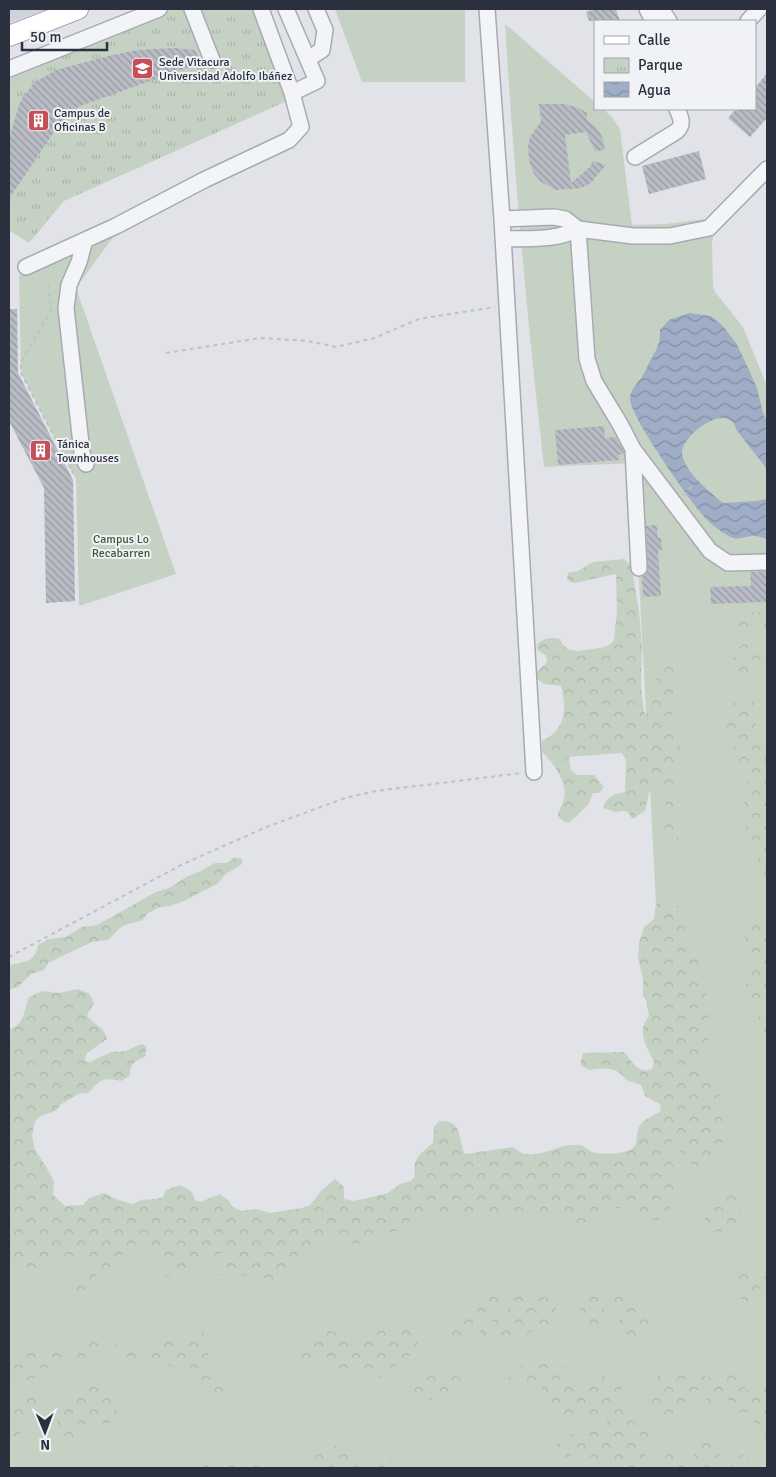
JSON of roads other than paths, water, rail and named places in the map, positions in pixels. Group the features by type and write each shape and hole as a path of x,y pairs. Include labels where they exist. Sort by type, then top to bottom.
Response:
{"main road":[{"path":"9,36 78,9"}],"street":[{"path":"9,69 159,9"},
{"path":"192,9 212,60"},
{"path":"26,267 116,226 204,180 289,140 301,127 292,94 261,9"},
{"path":"286,9 318,81 292,94"},
{"path":"308,59 322,50 325,30 316,9"},
{"path":"487,9 502,219 534,772"},
{"path":"749,20 759,9"},
{"path":"653,16 665,20"},
{"path":"635,157 681,127 682,122 678,110"},
{"path":"502,219 554,217 565,219 578,229 633,236 670,236 709,228 767,169"},
{"path":"503,239 562,236 578,229"},
{"path":"578,229 587,359 594,380 634,449 710,551 728,564 767,562"},
{"path":"84,459 66,308 69,285 80,262 85,240"},
{"path":"634,449 639,568"}],"water":[{"path":"689,313 711,316 723,326 736,343 744,359 757,388 767,422 767,469 732,421 723,418 708,422 693,434 683,447 684,460 698,481 723,503 767,499 767,539 756,536 738,539 731,537 706,519 662,459 632,407 630,398 632,391 656,350 659,343 660,330 669,320"}],"place":[{"name":"Sede Vitacura Universidad Adolfo Ibáñez","path":"143,69"},
{"name":"Campus de Oficinas B","path":"38,120"},
{"name":"Tánica Townhouses","path":"41,451"}],"park label":[{"name":"Campus Lo Recabarren","path":"121,546"}]}
